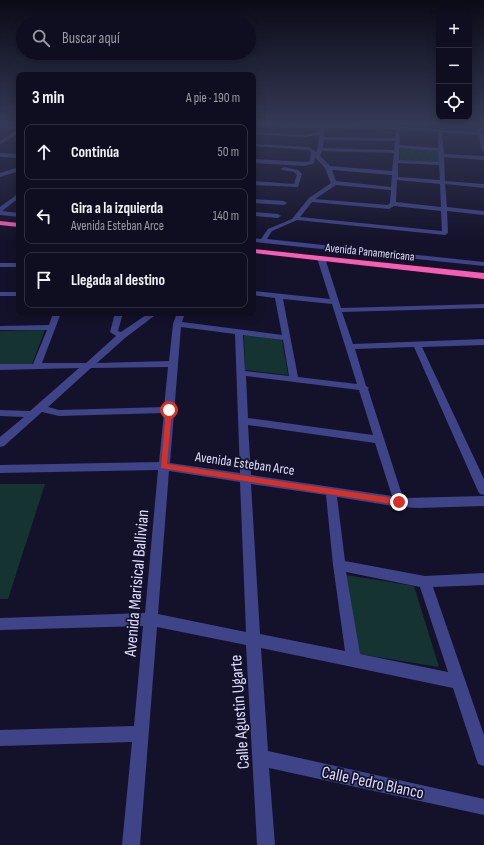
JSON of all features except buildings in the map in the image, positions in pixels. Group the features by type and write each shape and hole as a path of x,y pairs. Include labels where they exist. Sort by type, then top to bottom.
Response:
{"highway":[{"path":"0,218 16,220"},
{"path":"0,223 16,225"},
{"name":"Avenida Panamericana","path":"256,245 484,270"},
{"name":"Avenida Panamericana","path":"256,251 484,276"}],"street":[{"path":"274,162 300,164 311,162"},
{"path":"324,162 329,168 334,183"},
{"path":"392,204 395,162"},
{"path":"296,218 445,233 442,164 417,162"},
{"path":"256,166 288,169 300,175 296,186 256,183"},
{"path":"329,168 484,186"},
{"path":"0,175 16,170"},
{"path":"0,172 8,172"},
{"path":"0,180 16,175"},
{"path":"334,183 394,189"},
{"path":"263,241 270,230 296,218 310,200 332,186 334,183"},
{"path":"0,210 16,197"},
{"path":"310,200 389,207 392,204 484,213"},
{"path":"256,201 284,203"},
{"path":"0,213 16,215"},
{"path":"256,214 278,216"},
{"name":"Avenida Panamericana","path":"256,240 484,264"},
{"path":"321,258 351,347 399,502"},
{"path":"0,265 16,265"},
{"path":"256,293 337,306 484,306"},
{"path":"0,294 16,294"},
{"path":"279,296 285,338 294,380"},
{"path":"37,366 56,316"},
{"path":"117,316 114,332 122,336"},
{"path":"0,444 122,336 150,316"},
{"path":"179,318 238,332 285,338"},
{"name":"Avenida Marisical Ballivian","path":"131,845 173,364 179,318"},
{"path":"0,328 52,327"},
{"path":"238,332 254,639 354,661 457,681"},
{"path":"417,345 484,491"},
{"path":"351,347 483,345"},
{"path":"0,367 173,364"},
{"path":"241,373 364,388"},
{"path":"42,408 59,413 169,410"},
{"path":"0,414 23,413 33,415"},
{"path":"243,421 380,440"},
{"name":"Avenida Esteban Arce","path":"0,469 164,466 399,502 419,503 484,501"},
{"path":"331,491 339,565 354,661"},
{"path":"339,565 425,582 484,579"},
{"path":"425,582 484,758"},
{"name":"Calle Agustin Ugarte","path":"0,624 151,619 254,639 266,845"},
{"path":"0,738 141,734"},
{"name":"Calle Pedro Blanco","path":"262,758 484,806"}],"green space":[{"path":"45,330 32,364 0,365 0,331"},
{"path":"244,335 282,340 288,375 245,370"},
{"path":"0,484 45,484 8,599 0,599"},
{"path":"346,575 414,586 439,667 359,654"}],"route":[{"path":"169,410 164,466 399,502"}]}
